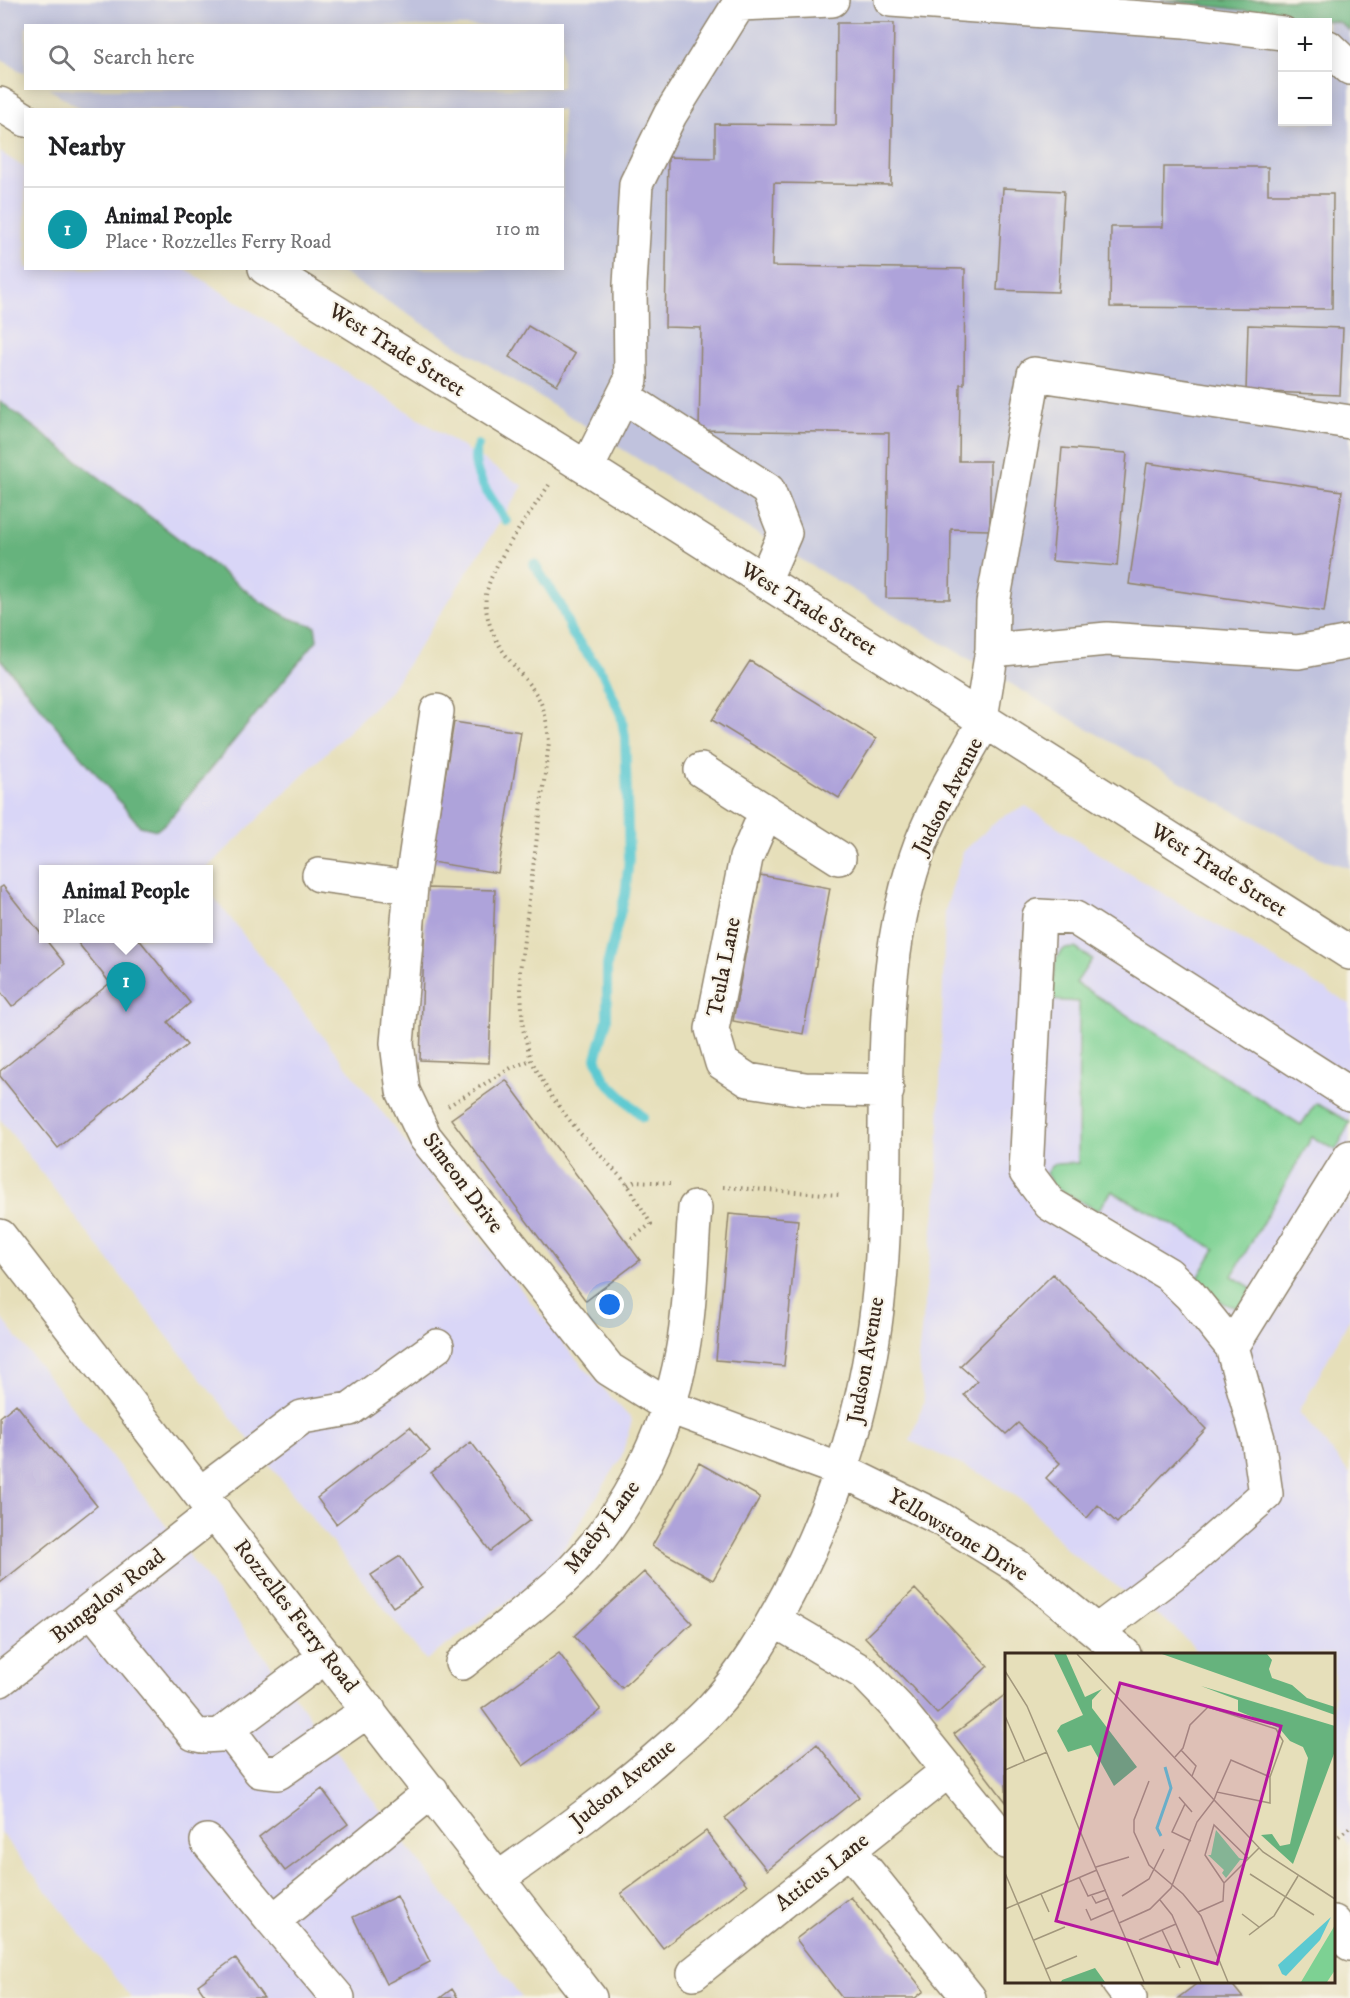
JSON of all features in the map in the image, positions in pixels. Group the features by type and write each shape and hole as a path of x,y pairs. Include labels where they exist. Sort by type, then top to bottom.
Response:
{"street":[{"path":"578,462 631,380 630,285 636,184 670,115 739,4 832,0"},
{"path":"891,0 1185,21 1278,33"},
{"path":"1332,51 1350,68"},
{"path":"0,104 24,119"},
{"name":"West Trade Street","path":"268,270 578,462 1350,953"},
{"path":"983,720 992,650 993,603 1034,374 1350,422"},
{"path":"622,396 768,490 785,533 764,580"},
{"path":"992,650 1107,639 1298,652 1350,642"},
{"name":"Simeon Drive","path":"436,711 411,887 397,1043 403,1090 425,1137 609,1369 670,1407 843,1471"},
{"name":"Judson Avenue","path":"499,1878 615,1795 710,1710 736,1679 774,1620 813,1546 843,1471 874,1341 883,1240 889,1012 898,928 916,857 941,798 983,720"},
{"path":"701,770 839,858"},
{"name":"Teula Lane","path":"766,812 746,858 712,1029 722,1063 748,1080 805,1089 887,1091"},
{"path":"319,875 411,887"},
{"path":"1096,1631 1191,1560 1266,1494 1258,1439 1232,1347 1190,1295 1167,1274 1050,1204 1026,1172 1039,916 1075,918 1350,1094"},
{"path":"1232,1347 1350,1157"},
{"name":"Maeby Lane","path":"462,1663 562,1580 604,1531 641,1475 670,1407 683,1352 695,1208"},
{"name":"Rozzelles Ferry Road","path":"0,1236 590,1998"},
{"name":"Bungalow Road","path":"0,1680 91,1609 302,1417 350,1409 437,1346"},
{"name":"Yellowstone Drive","path":"843,1471 939,1518 1017,1566 1123,1653"},
{"path":"91,1609 194,1734 202,1736 220,1735 326,1656"},
{"path":"774,1620 864,1673 898,1708 1005,1841"},
{"path":"228,1729 260,1771 278,1773 369,1710"},
{"name":"Atticus Lane","path":"693,1973 949,1770"},
{"path":"273,1921 432,1791"},
{"path":"207,1841 338,1998"},
{"path":"850,1850 969,1998"},
{"path":"1335,1923 1350,1944"},
{"path":"1119,1983 1130,1998"}],"path":[{"path":"578,462 495,570 486,597 491,630 502,651 539,696 546,711 549,742 520,971 523,1029 531,1060 551,1096 578,1131 628,1185 651,1224 627,1242"},
{"path":"419,1124 503,1072 531,1060"},
{"path":"628,1185 635,1181 671,1183"},
{"path":"719,1187 839,1196"},
{"path":"1335,1839 1350,1827"}],"shaded area":[{"path":"0,0 1161,0 1307,18 1278,18 1278,126 1332,126 1332,21 1339,22 1350,31 1350,868 1327,861 1215,801 1048,706 741,524 338,270 564,270 564,108 80,108 51,90 564,90 564,24 24,24 24,73 0,58"},
{"path":"0,152 24,167 24,270 188,270 523,486 391,690 210,865 39,865 39,943 213,943 213,896 570,1352 632,1420 621,1458 549,1572 426,1660 191,1367 0,1119"},
{"path":"1026,806 1115,865 1350,1004 1350,1318 1299,1412 1350,1474 1350,1845 1335,1824 1335,1653 1198,1653 1174,1627 1069,1552 1026,1503 985,1476 910,1441 924,1402 918,1358 937,1194 945,911 963,852 998,819"},
{"path":"0,1316 154,1510 522,1998 131,1998 0,1832"}],"green space":[{"path":"1161,0 1350,0 1350,31 1339,22 1332,21 1332,18 1307,18"},
{"path":"0,401 261,602 289,618 315,626 317,640 168,821 157,830 140,826 0,659"},
{"path":"1075,948 1092,959 1076,983 1301,1125 1316,1103 1350,1122 1336,1150 1312,1137 1232,1276 1252,1288 1241,1307 1222,1302 1198,1278 1215,1249 1112,1191 1098,1211 1053,1186 1046,1173 1053,1164 1078,1163 1079,1002 1051,1000 1056,959 1064,949"}],"building":[{"path":"837,23 894,23 891,185 774,183 772,266 965,269 964,384 960,384 959,461 990,461 990,530 951,529 950,599 886,598 889,433 699,430 701,328 665,327 668,157 715,158 715,124 836,125"},
{"path":"1164,167 1268,167 1268,194 1333,194 1332,309 1110,307 1111,227 1163,227"},
{"path":"1003,188 1064,191 1058,292 997,290"},
{"path":"1248,325 1343,328 1340,395 1246,391"},
{"path":"528,326 575,354 557,385 509,357"},
{"path":"1062,448 1127,453 1117,566 1052,561"},
{"path":"1147,463 1342,491 1324,612 1129,584"},
{"path":"750,661 876,739 839,798 712,720"},
{"path":"454,722 521,732 498,873 431,862"},
{"path":"760,875 830,888 803,1034 733,1021"},
{"path":"3,886 39,931 39,943 48,943 65,964 12,1007 0,991 0,888"},
{"path":"426,888 495,890 489,1063 420,1060"},
{"path":"78,943 142,943 190,1003 168,1022 187,1045 58,1148 0,1076 0,1071 110,983"},
{"path":"506,1080 640,1260 586,1301 451,1119"},
{"path":"729,1214 798,1220 784,1366 716,1360"},
{"path":"1053,1274 1206,1429 1117,1523 1098,1505 1087,1518 1046,1478 1060,1463 1018,1423 1006,1434 964,1395 977,1381 960,1366"},
{"path":"16,1404 97,1506 0,1583 0,1417"},
{"path":"410,1427 430,1451 336,1524 317,1498"},
{"path":"471,1442 530,1520 490,1551 431,1473"},
{"path":"699,1463 760,1497 713,1580 652,1546"},
{"path":"400,1556 422,1588 393,1607 371,1575"},
{"path":"644,1572 692,1623 622,1688 574,1636"},
{"path":"915,1589 988,1666 937,1714 865,1637"},
{"path":"559,1653 601,1710 523,1766 482,1709"},
{"path":"1005,1695 1005,1801 954,1734"},
{"path":"817,1744 859,1797 767,1870 725,1818"},
{"path":"322,1789 348,1824 285,1871 259,1837"},
{"path":"706,1831 747,1885 663,1948 621,1894"},
{"path":"397,1896 430,1962 386,1984 353,1917"},
{"path":"851,1897 924,1991 915,1998 842,1998 796,1939"},
{"path":"235,1958 264,1998 207,1998 198,1985"},
{"path":"1198,1983 1231,1983 1243,1998 1178,1998"},
{"path":"452,1989 458,1998 440,1998"}],"waterway":[{"path":"478,445 475,455 478,474 506,521"},
{"path":"534,564 561,606 571,632 603,674 621,715 625,737 629,859 625,895 607,965 607,1020 596,1058 605,1080 643,1117"}],"place":[{"name":"Animal People","path":"126,1012"}]}
